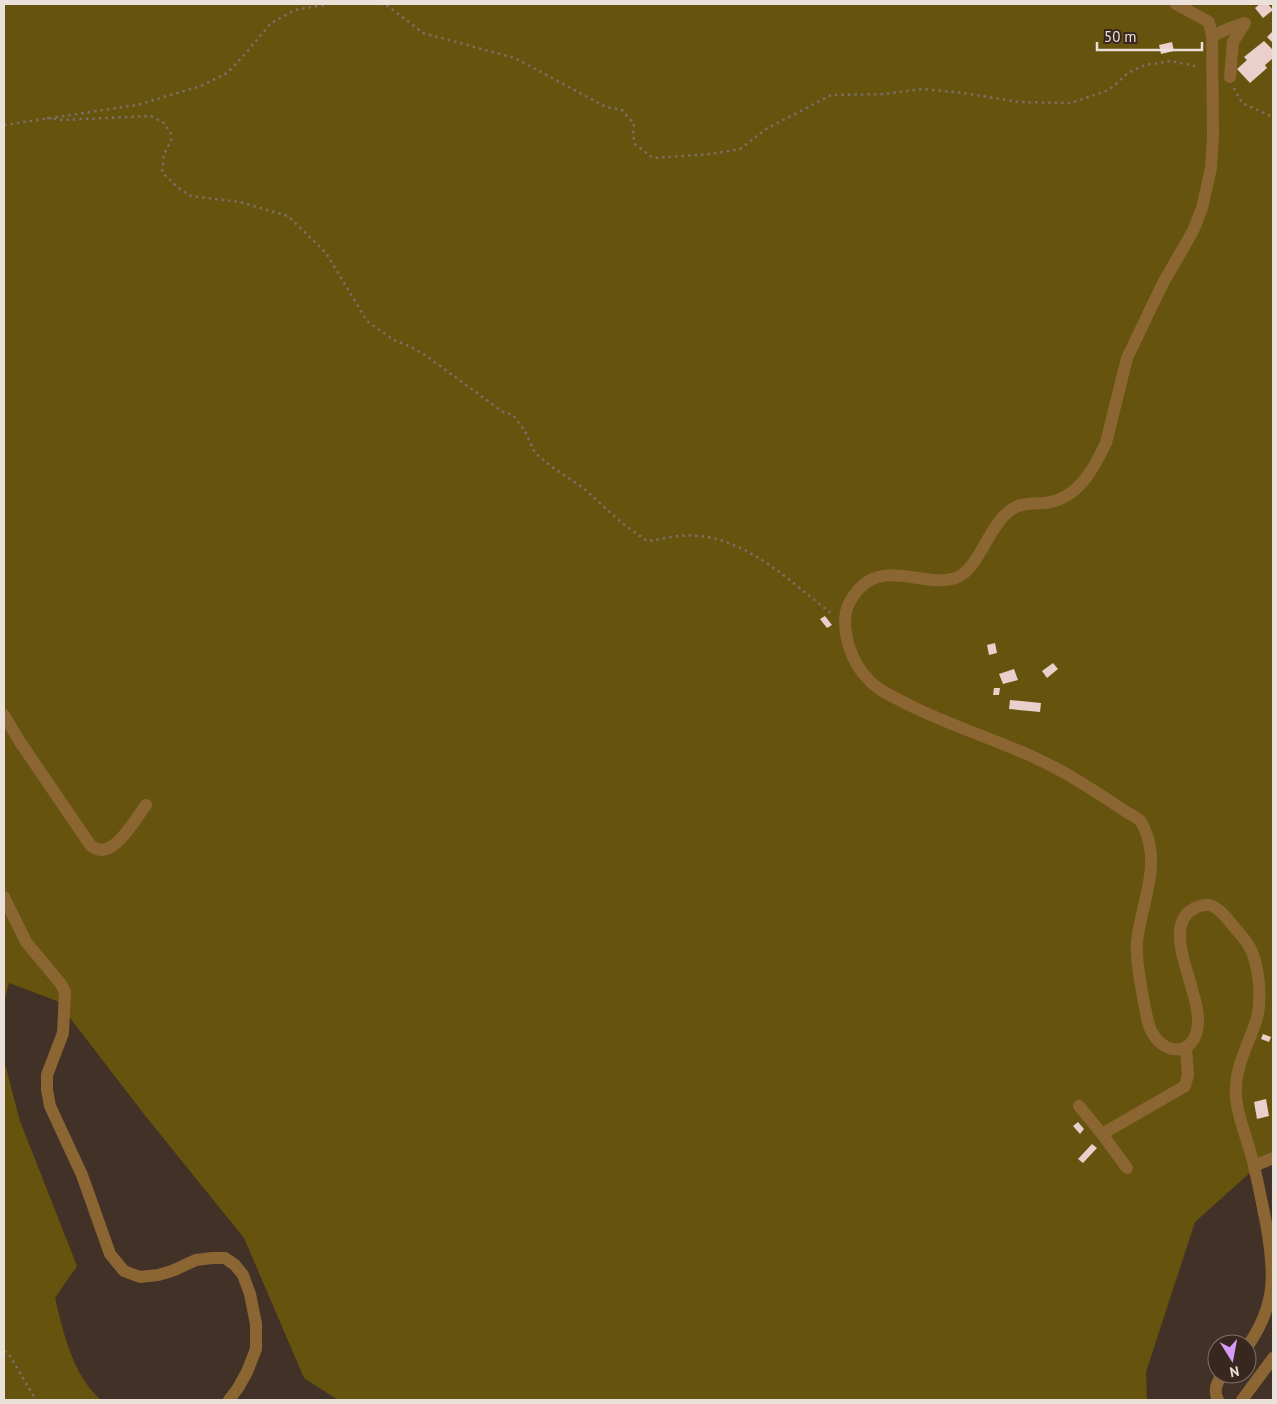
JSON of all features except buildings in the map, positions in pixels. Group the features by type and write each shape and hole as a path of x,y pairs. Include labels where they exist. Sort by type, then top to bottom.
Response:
{"street":[{"path":"1176,4 1209,22 1212,36 1213,137 1211,168 1202,208 1192,231 1143,322 1127,358 1106,443 1087,478 1070,495 1060,500 1017,505 1004,515 991,531 966,573 954,579 945,580 891,575 876,578 861,585 850,601 846,612 845,624 854,660 870,682 895,698 931,716 1056,766 1142,823 1151,846 1152,869 1136,946 1149,1026 1157,1040 1165,1047 1174,1051 1186,1047 1194,1038 1198,1022 1181,946 1180,927 1187,912 1202,905 1213,905 1222,912 1249,946 1254,960 1260,997 1257,1015 1238,1067 1236,1099 1254,1166 1272,1259 1273,1284 1268,1307 1256,1334"},
{"path":"1212,36 1245,23 1233,42 1230,77"},
{"path":"4,715 90,846 100,850 109,848 118,842 146,805"},
{"path":"4,897 26,942 61,984 65,992 63,1034 47,1075 47,1090 50,1106 82,1174 110,1254 124,1271 140,1277 158,1275 196,1260 212,1258 225,1258 235,1265 242,1275 250,1294 256,1324 256,1349 243,1380 229,1400"},
{"path":"1102,1134 1184,1086 1188,1075 1186,1047"},
{"path":"1079,1106 1127,1168"},
{"path":"1254,1166 1273,1158"},
{"path":"1242,1400 1273,1358"},
{"path":"1216,1384 1218,1400"}],"path":[{"path":"4,125 137,105 201,86 227,73 271,23 295,10 329,4"},
{"path":"380,4 388,6 423,33 515,58 606,108 622,110 634,124 635,144 653,158 711,154 740,148 773,125 831,95 884,94 922,89 1020,102 1071,103 1109,90 1128,73 1146,65 1170,61 1203,68 1201,61"},
{"path":"1230,77 1242,103 1273,117"},
{"path":"47,118 62,120 151,116 164,123 171,134 172,141 164,154 162,172 177,187 191,196 240,202 288,216 326,252 367,321 394,340 425,355 503,412 514,415 525,431 535,453 552,468 582,487 622,523 647,542 679,536 715,539 758,555 845,624"},
{"path":"4,1351 10,1356 36,1400"}],"shaded area":[{"path":"4,4 1273,4 1273,1152 1195,1222 1146,1372 1147,1400 338,1400 304,1378 244,1238 147,1118 57,1001 9,983 4,1002"},
{"path":"4,1060 20,1121 77,1266 55,1298 62,1325 76,1366 91,1390 101,1400 4,1400"}]}
